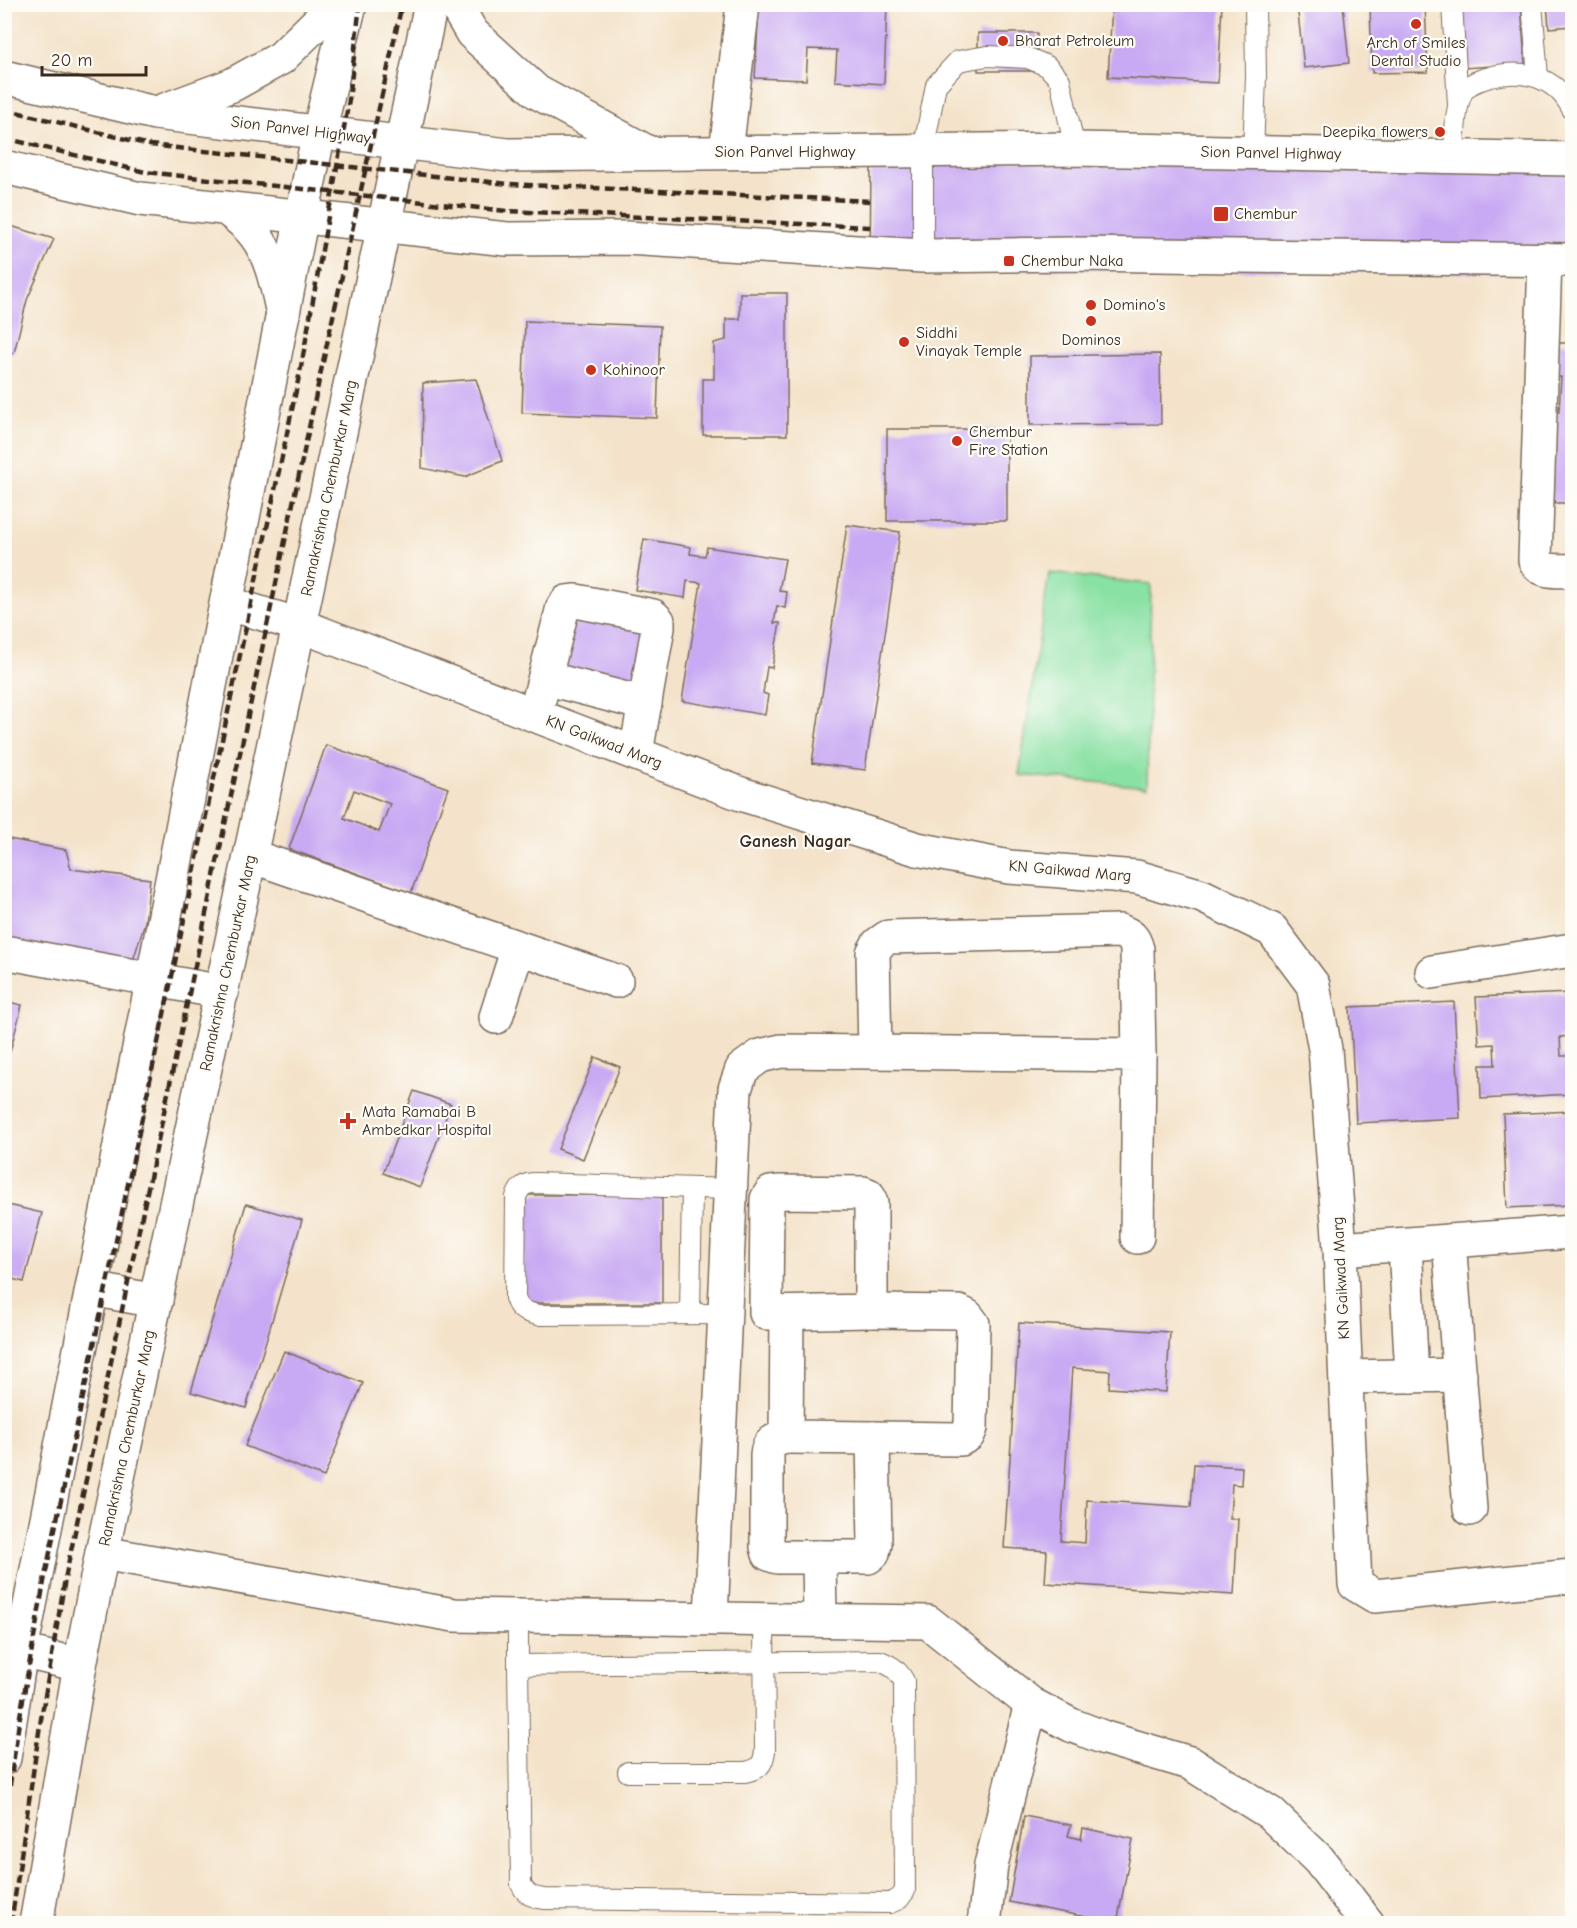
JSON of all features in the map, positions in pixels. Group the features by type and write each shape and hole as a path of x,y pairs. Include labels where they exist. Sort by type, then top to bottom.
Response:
{"main road":[{"path":"155,113 232,85 281,58 336,4"},
{"path":"4,1758 13,1649 92,1289 302,216 319,132 350,4"},
{"name":"Ramakrishna Chemburkar Marg","path":"36,1923 80,1665 102,1554 431,4"},
{"path":"455,4 472,33 537,92 648,153"},
{"path":"726,152 743,4"},
{"name":"Sion Panvel Highway","path":"4,77 155,113 508,154 1076,149 1572,159"},
{"path":"4,166 140,199 507,238 626,238 923,256 1073,254 1559,259 1535,560 1537,565 1544,569 1572,571"},
{"path":"226,208 252,231 263,248 274,277 283,314"},
{"path":"535,715 563,607 567,602 653,616 658,621 658,628 636,753"},
{"name":"KN Gaikwad Marg","path":"227,603 300,626 741,794 917,849 1009,867 1137,877 1202,896 1272,930 1313,986 1325,1049 1340,1250 1355,1584 1375,1596 1572,1576"},
{"path":"544,678 645,704"},
{"path":"251,856 616,981"},
{"path":"876,1052 873,953 878,944 888,938 1120,931 1129,934 1135,939 1137,950 1139,1055 1137,1238"},
{"path":"496,1017 518,948"},
{"path":"1432,972 1572,950"},
{"path":"4,952 222,992"},
{"path":"711,1618 735,1089 742,1070 760,1056 781,1051 1139,1055"},
{"path":"786,1437 777,1313 766,1253 766,1209 767,1199 771,1193 839,1192 868,1195 871,1203 871,1311"},
{"path":"1340,1250 1572,1232"},
{"path":"1449,1241 1470,1509"},
{"path":"1405,1245 1412,1376"},
{"path":"729,1252 766,1253"},
{"path":"92,1289 156,1301"},
{"path":"726,1314 959,1312 967,1316 973,1324 971,1428 968,1435 961,1439 786,1437 773,1440 768,1447 769,1554 777,1557 868,1557 873,1553 875,1544 873,1438"},
{"path":"1346,1377 1460,1375"},
{"path":"717,1511 767,1511"},
{"path":"102,1554 454,1615 928,1622 1031,1704 1071,1725 1105,1738 1190,1763 1270,1814 1319,1860 1368,1923"},
{"path":"819,1557 820,1620"},
{"path":"13,1649 80,1665"},
{"path":"984,1923 991,1866 1031,1704"}],"lane":[{"path":"1253,153 1256,77 1255,4"},
{"path":"1452,4 1458,108 1454,157"},
{"path":"1532,4 1538,77"},
{"path":"923,256 923,151 936,85 958,61 987,56 1028,58 1047,66 1060,80 1076,149"},
{"path":"1458,108 1463,91 1475,81 1499,75 1518,74 1538,77 1554,85 1566,96 1572,109"},
{"path":"726,1314 538,1315 526,1312 518,1307 515,1298 516,1197 520,1188 527,1183 731,1189"},
{"path":"690,1314 692,1188"},
{"path":"518,1616 521,1884 525,1892 533,1898 890,1903 899,1899 905,1891 904,1681 899,1672 880,1662 519,1665"},
{"path":"628,1772 745,1772 757,1770 763,1764 765,1751 764,1619"}],"green space":[{"path":"1049,573 1151,584 1147,787 1019,775"}],"building":[{"path":"759,4 887,4 884,84 835,81 837,50 808,49 806,80 755,78"},
{"path":"1112,4 1222,4 1218,83 1108,77"},
{"path":"1297,4 1343,4 1349,63 1304,68"},
{"path":"1370,4 1425,4 1428,72 1372,73"},
{"path":"1459,4 1521,4 1525,64 1463,68"},
{"path":"1547,4 1572,4 1572,26 1549,28"},
{"path":"978,33 1037,33 1037,71 978,71"},
{"name":"Chembur","path":"871,160 1572,167 1572,274 870,267"},
{"path":"4,224 54,239 27,300 14,353 4,356"},
{"path":"740,293 787,293 787,435 703,435 703,379 714,379 714,343 726,340 726,319 740,319"},
{"name":"Kohinoor","path":"525,321 660,326 657,418 522,413"},
{"path":"1551,343 1572,343 1571,503 1550,503 1556,412 1559,412 1561,377 1549,377"},
{"path":"1160,354 1161,424 1030,425 1030,356"},
{"path":"476,379 502,461 465,477 422,468 423,383"},
{"path":"887,429 1007,429 1007,521 887,521"},
{"path":"847,525 900,532 865,770 812,763"},
{"path":"644,539 691,547 690,554 705,556 707,547 785,559 779,591 787,592 785,608 777,606 774,623 780,623 772,668 767,667 763,693 768,695 765,715 682,701 701,583 687,581 685,598 635,590"},
{"path":"570,609 653,631 635,696 553,675"},
{"path":"326,745 448,788 411,893 289,849","holes":["354,790 390,804 379,832 344,818"]},
{"path":"4,838 66,850 71,869 150,879 145,922 132,964 4,942"},
{"path":"1572,993 1572,1036 1560,1037 1561,1056 1572,1056 1572,1094 1481,1099 1480,1065 1495,1065 1494,1044 1479,1045 1476,997"},
{"path":"4,1001 22,1005 10,1052 4,1051"},
{"path":"1454,1002 1460,1118 1356,1123 1350,1007"},
{"path":"595,1057 620,1067 583,1159 558,1149"},
{"path":"414,1091 451,1104 420,1187 383,1173"},
{"path":"1572,1111 1572,1205 1507,1208 1503,1114"},
{"path":"524,1195 662,1195 662,1303 524,1303"},
{"path":"4,1204 42,1213 24,1282 4,1277"},
{"path":"246,1204 302,1220 246,1408 191,1392"},
{"path":"1019,1323 1170,1332 1166,1392 1109,1388 1110,1371 1072,1368 1061,1541 1085,1543 1087,1500 1191,1507 1194,1464 1242,1467 1241,1485 1232,1484 1230,1519 1238,1519 1234,1595 1045,1583 1047,1551 1004,1548"},
{"path":"284,1351 363,1383 324,1477 245,1446"},
{"path":"1024,1816 1071,1825 1068,1836 1081,1839 1083,1828 1133,1839 1117,1923 1009,1902"}],"railway":[{"path":"4,1826 19,1722 45,1576 301,367 349,100 360,4"},
{"path":"11,1924 40,1725 65,1579 321,371 402,4"},
{"path":"4,109 150,145 508,184 870,201"},
{"path":"4,138 145,172 507,211 870,227"}],"place":[{"name":"Arch of Smiles Dental Studio","path":"1416,24"},
{"name":"Bharat Petroleum","path":"1003,41"},
{"name":"Deepika flowers","path":"1440,132"},
{"name":"Chembur","path":"1221,214"},
{"name":"Chembur Naka","path":"1009,261"},
{"name":"Domino's","path":"1091,305"},
{"name":"Dominos","path":"1091,321"},
{"name":"Siddhi Vinayak Temple","path":"904,342"},
{"name":"Kohinoor","path":"591,370"},
{"name":"Chembur Fire Station","path":"957,441"},
{"name":"Mata Ramabai B Ambedkar Hospital","path":"348,1121"}],"district":[{"name":"Ganesh Nagar","path":"795,841"}]}
